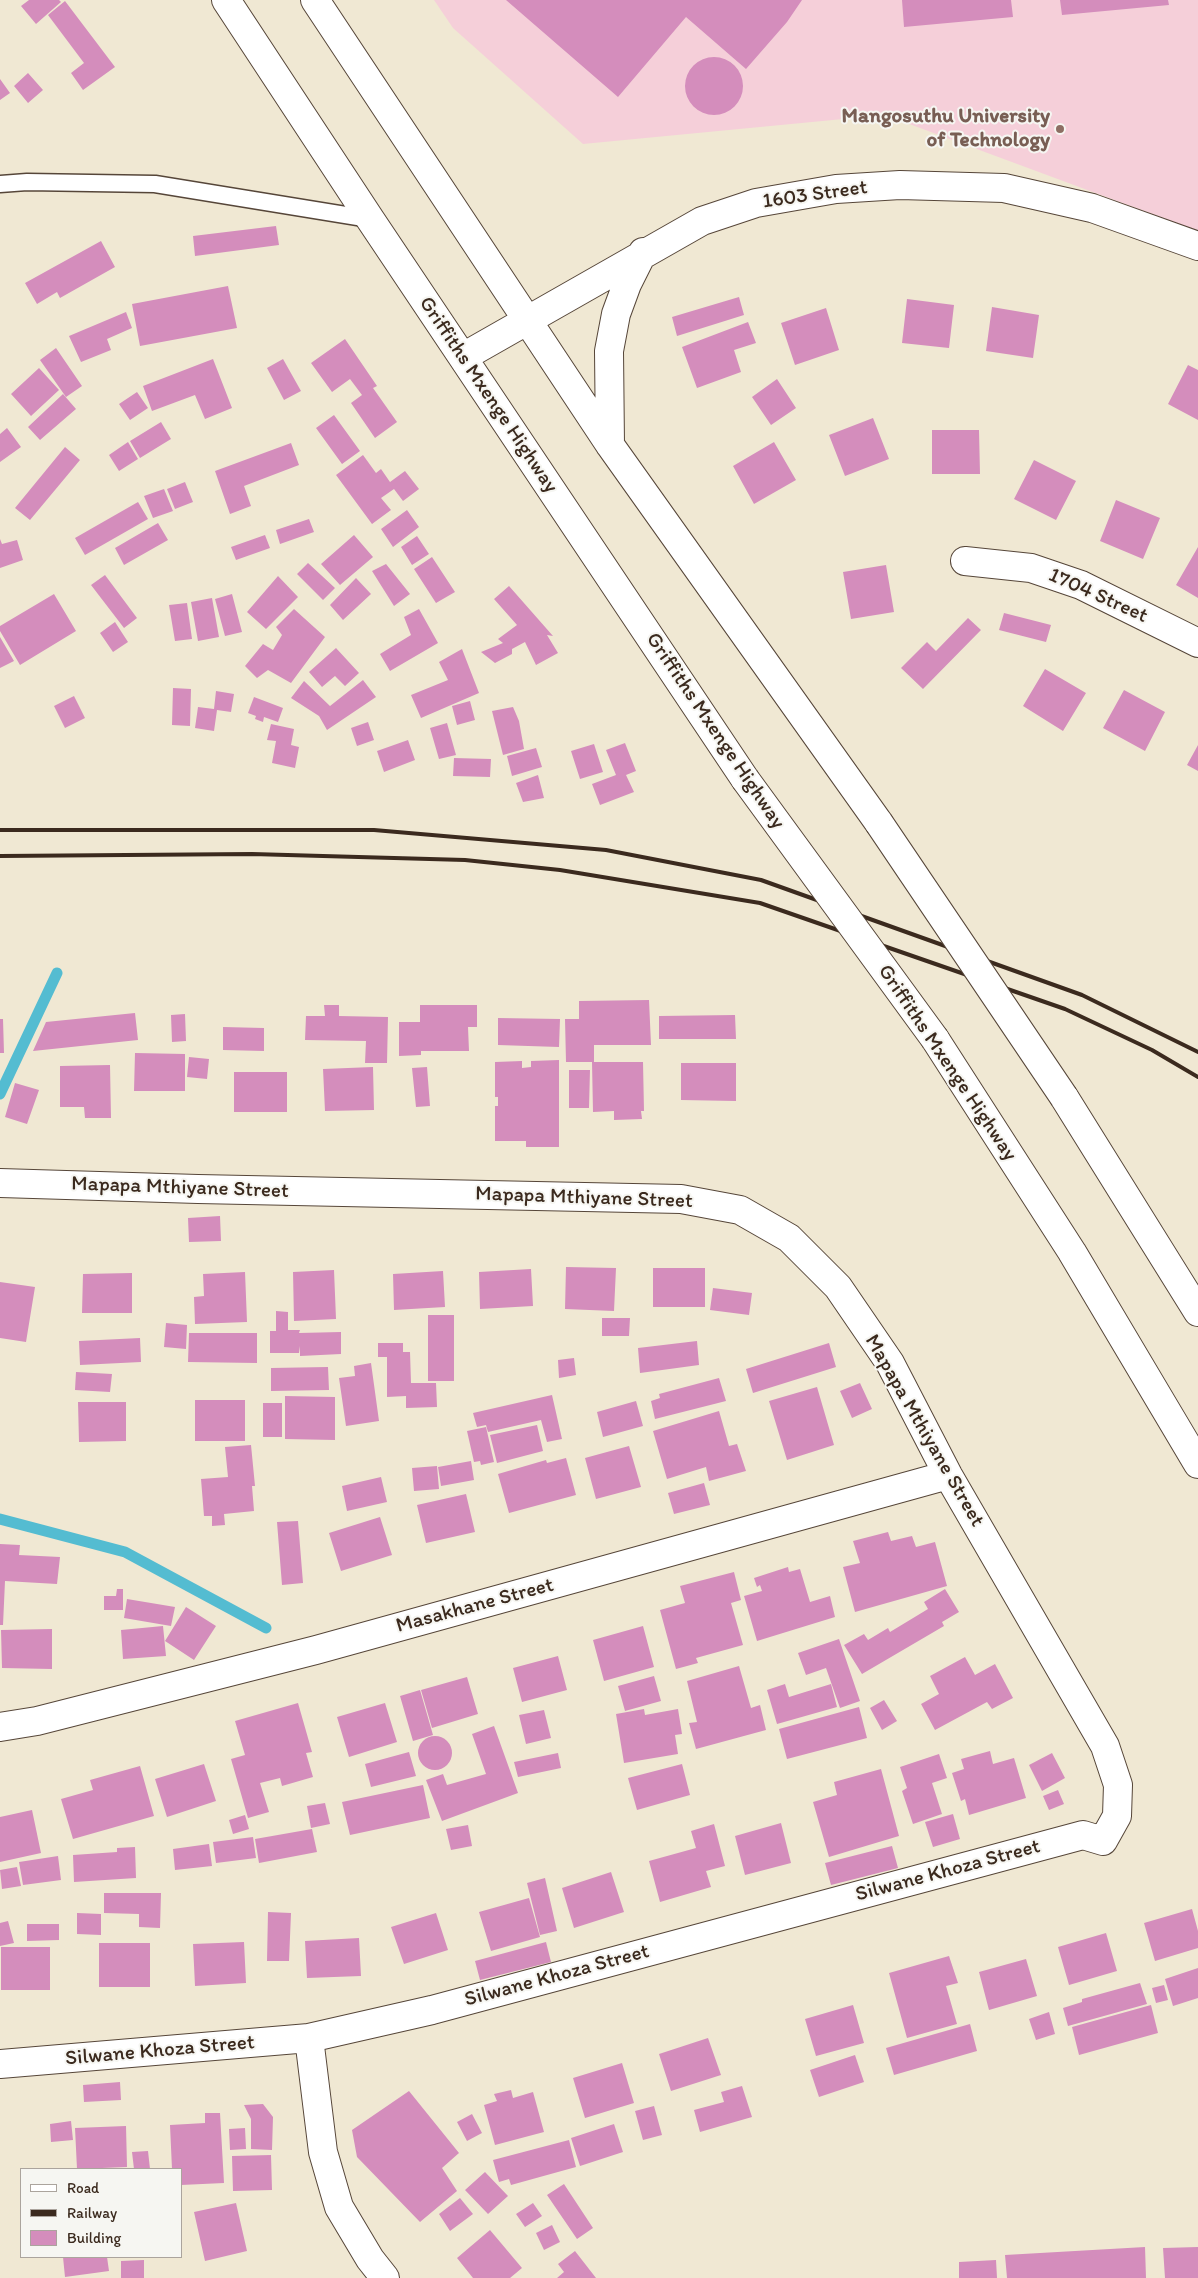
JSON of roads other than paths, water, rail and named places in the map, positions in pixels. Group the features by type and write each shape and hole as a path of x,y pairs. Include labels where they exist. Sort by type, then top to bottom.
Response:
{"street":[{"name":"Griffiths Mxenge Highway","path":"226,0 370,219 745,779 935,1039 1072,1252 1198,1464"},
{"path":"314,0 610,445 879,823 1064,1097 1198,1312"},
{"name":"1603 Street","path":"463,357 644,252 702,221 756,203 836,189 900,185 1004,188 1092,208 1198,246"},
{"path":"610,445 609,351 621,299 644,252"},
{"name":"1704 Street","path":"965,561 1031,568 1081,585 1198,642"},
{"name":"Mapapa Mthiyane Street","path":"0,1183 681,1199 740,1210 789,1238 838,1287 890,1363 948,1475 1105,1746 1118,1785 1117,1816 1103,1841"},
{"name":"Masakhane Street","path":"0,1727 37,1721 316,1650 948,1475"},
{"name":"Silwane Khoza Street","path":"0,2064 309,2038 432,2010 1083,1835 1103,1841"},
{"path":"309,2038 323,2152 339,2207 370,2259 385,2278"}],"lane":[{"path":"0,184 27,182 155,184 370,219"}],"waterway":[{"path":"0,1094 57,973"},
{"path":"0,1519 125,1552 266,1628"}],"railway":[{"path":"0,830 374,830 606,850 761,880 1082,995 1198,1052"},
{"path":"0,856 252,854 465,860 560,870 760,903 1065,1009 1152,1050 1198,1077"}],"place":[{"name":"Mangosuthu University of Technology","path":"1060,129"}]}
